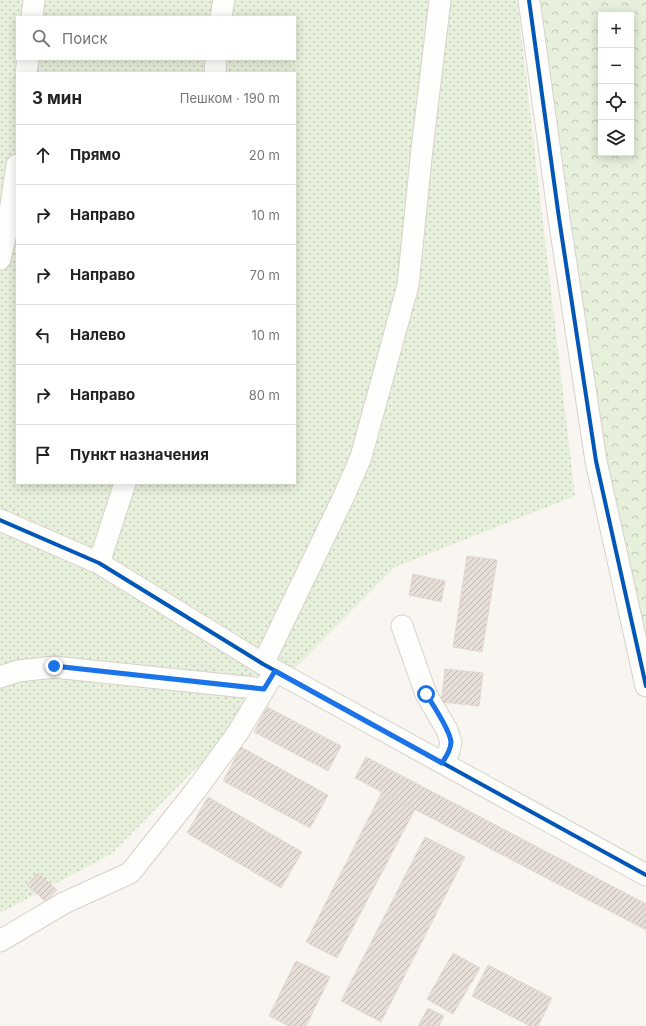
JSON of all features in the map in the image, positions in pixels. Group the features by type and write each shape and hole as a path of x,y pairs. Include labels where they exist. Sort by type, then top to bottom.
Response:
{"street":[{"path":"32,16 34,0"},
{"path":"221,16 224,0"},
{"path":"0,941 64,903 130,873 196,790 237,734 264,689 269,667 361,457 408,285 422,149 440,0"},
{"path":"528,0 596,461 646,686"},
{"path":"26,72 28,60"},
{"path":"215,72 216,60"},
{"path":"0,259 8,225 16,172"},
{"path":"99,564 125,484"},
{"path":"0,520 99,564 269,667 646,875"},
{"path":"402,626 426,694 447,730 451,742 449,751 442,763"},
{"path":"0,677 18,671 54,666 264,689"}],"green space":[{"path":"0,0 517,0 575,496 395,567 111,854 0,913"},
{"path":"537,0 646,0 646,646 611,487 597,406 586,322 559,154"}],"building":[{"path":"467,556 497,560 482,652 453,647"},
{"path":"413,574 445,581 441,602 409,595"},
{"path":"445,669 483,673 479,706 441,702"},
{"path":"267,707 341,746 328,771 254,732"},
{"path":"241,747 328,795 310,828 223,781"},
{"path":"366,757 646,904 646,930 355,778"},
{"path":"382,792 415,809 337,958 306,942"},
{"path":"208,797 302,852 281,888 187,833"},
{"path":"425,837 465,857 381,1022 341,1001"},
{"path":"38,873 57,890 46,902 27,885"},
{"path":"453,953 480,968 453,1014 427,999"},
{"path":"296,961 330,977 306,1026 289,1026 269,1016"},
{"path":"488,965 552,998 538,1026 530,1026 472,996"},
{"path":"428,1008 444,1016 439,1026 418,1026"}],"cycle path":[{"path":"529,0 559,218 596,461 646,686"},
{"path":"0,520 99,563 263,664 646,875"}],"route":[{"path":"54,666 264,689 275,671 442,763 449,751 451,742 447,730 426,694"}]}
